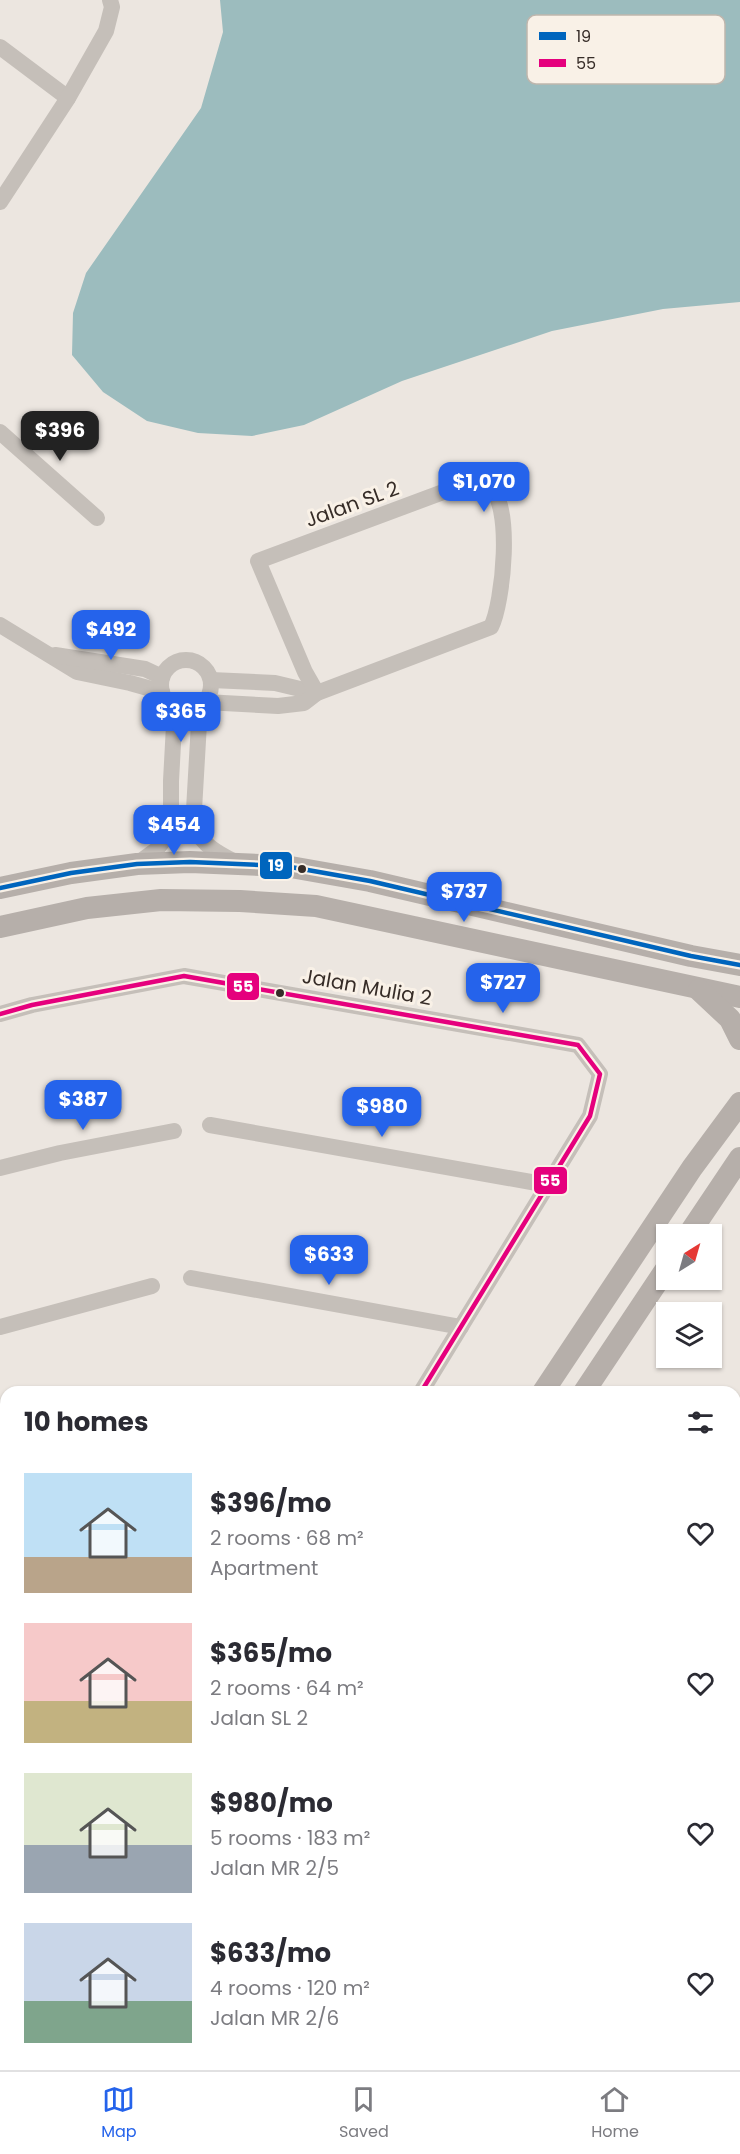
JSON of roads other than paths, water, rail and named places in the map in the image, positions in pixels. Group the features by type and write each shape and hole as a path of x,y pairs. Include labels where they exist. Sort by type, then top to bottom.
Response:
{"main road":[{"path":"0,888 71,873 137,864 190,862 285,866 370,881 691,956 740,965"},
{"path":"0,927 87,908 161,900 240,901 316,906 698,990 740,997"},
{"path":"698,990 730,1018 740,1039"},
{"path":"547,1386 692,1168 737,1108 740,1090"},
{"path":"696,1224 740,1158"},
{"path":"588,1386 656,1284"}],"street":[{"path":"0,202 68,98 106,31 112,7 111,0"},
{"path":"0,47 68,98"},
{"path":"0,432 97,518"},
{"name":"Jalan SL 2","path":"202,704 278,706 304,703 317,693 491,627 498,608 505,531 500,500 489,486 470,482 258,561 305,672 317,693"},
{"path":"2,631 48,654 145,669 162,685"},
{"path":"188,659 206,668 211,680 211,692 202,704 188,710 175,707 165,699 162,685 165,671 175,662 188,659"},
{"path":"211,680 275,683 317,693"},
{"path":"202,704 193,827 212,851 238,864"},
{"path":"137,864 165,841 169,828 175,707"},
{"name":"Jalan Mulia 2","path":"0,1014 32,1005 184,976 578,1045 600,1074 590,1116 425,1386"},
{"path":"210,1125 548,1185"},
{"path":"0,1168 174,1131"},
{"path":"191,1278 461,1327"},
{"path":"0,1327 152,1286"}],"water":[{"path":"220,0 740,0 740,302 663,309 552,331 402,381 304,425 252,436 198,433 147,421 103,392 72,355 73,313 86,273 201,108 223,32"}]}
